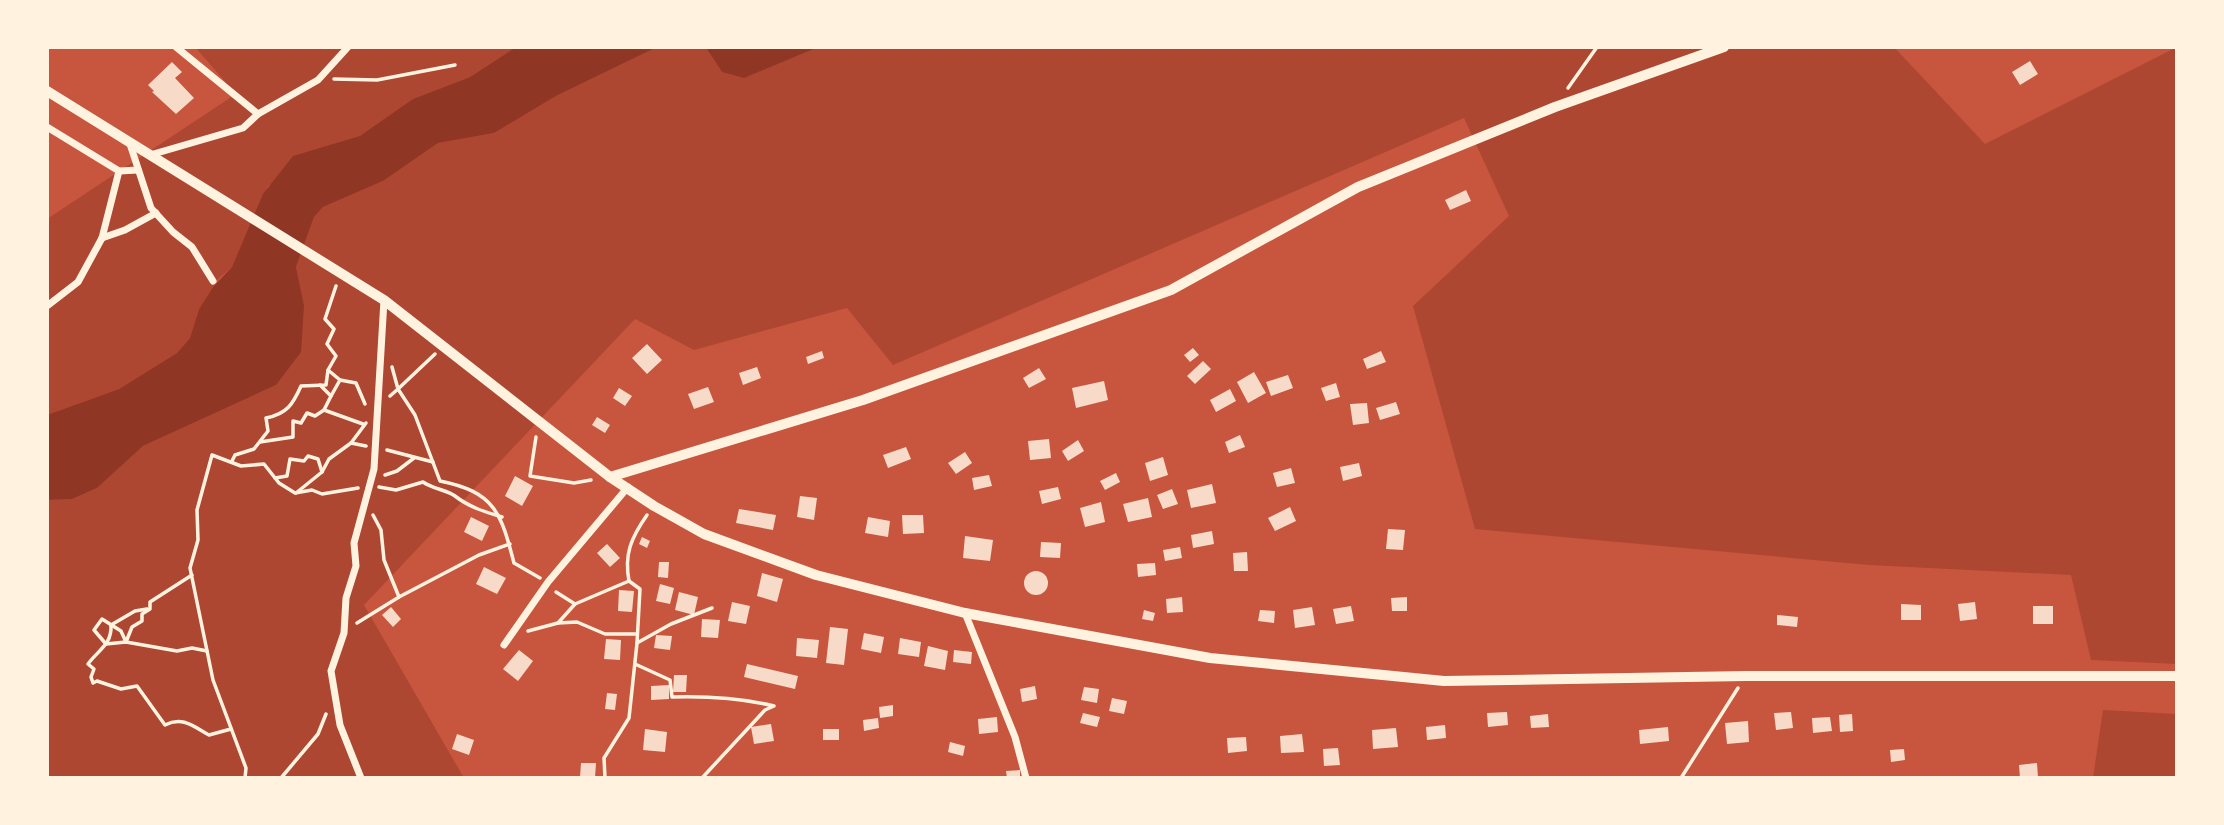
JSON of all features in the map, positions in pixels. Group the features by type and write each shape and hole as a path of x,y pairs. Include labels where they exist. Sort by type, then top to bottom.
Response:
{"main road":[{"path":"47,91 384,300 610,477 628,486 654,506 704,534 817,575 965,613 1210,658 1444,681 1746,676 2177,676"}],"street":[{"path":"176,47 258,114"},
{"path":"148,156 243,128 258,114 318,80 348,47"},
{"path":"610,477 863,400 1171,290 1358,187 1555,107 1724,47"},
{"path":"47,127 119,171 138,170"},
{"path":"130,144 156,213 192,247 213,281"},
{"path":"47,306 78,282 102,239 119,171"},
{"path":"102,239 156,213"},
{"path":"361,778 340,725 331,671 344,634 346,598 355,566 354,543 372,475 384,300"},
{"path":"504,645 548,582 628,486"},
{"path":"965,613 1014,737 1026,778"}],"path":[{"path":"1555,107 1597,47"},
{"path":"318,80 377,80 455,65"},
{"path":"245,778 246,768 213,680 190,568 198,540 197,510 212,455 229,460 254,449 268,431 266,418 282,415 293,404 301,386 326,385 328,370 336,356 327,344 334,329 326,319 341,273"},
{"path":"377,408 444,346"},
{"path":"324,410 363,424 375,420 356,383 340,380 328,370"},
{"path":"260,442 293,436 293,421 302,423 307,413 315,416 324,410 340,380"},
{"path":"320,385 331,396"},
{"path":"398,388 415,415 440,481 464,486 491,502 502,517 514,563 548,582 561,597 575,604"},
{"path":"538,421 530,476 575,483 610,477"},
{"path":"295,493 322,472 329,459 351,443 363,424"},
{"path":"351,443 433,462"},
{"path":"275,478 287,476 290,459 304,461 308,456 318,459 322,472"},
{"path":"372,475 397,471 415,457"},
{"path":"364,498 381,530 383,560 398,597"},
{"path":"605,778 604,758 628,718 638,634 640,589 629,581 625,562 631,541 654,506"},
{"path":"344,634 398,597 479,555 510,544"},
{"path":"150,609 150,602 192,575"},
{"path":"558,623 575,604 629,581"},
{"path":"637,643 671,624 712,608"},
{"path":"150,609 135,611 111,625 102,652 88,664 94,669 90,677 93,683 97,681 121,689 136,686 165,725 174,720 185,721 209,734 231,729"},
{"path":"126,642 132,628 142,621 142,614 150,609"},
{"path":"106,644 94,630 102,619 121,631 126,642"},
{"path":"512,634 558,623 577,622 605,634 638,634"},
{"path":"106,644 126,642 177,651 192,648 206,651"},
{"path":"635,664 670,680 672,697 715,696 732,702 774,706 765,710 702,778"},
{"path":"1681,778 1746,676"},
{"path":"281,778 318,734 335,690"}],"shaded area":[{"path":"195,47 516,47 470,77 413,99 379,126 268,186 232,267 218,279 199,309 190,338 177,353 119,389 47,415 47,219 236,94"},
{"path":"516,47 657,47 556,96 494,133 438,143 383,181 323,207 314,217 296,267 304,305 301,352 276,385 143,446 97,488 72,499 47,500 47,415 119,389 177,353 190,338 199,309 213,287 232,267 263,194 293,156 360,136 413,99 470,77"},
{"path":"657,47 707,49 722,72 818,47 1894,47 1985,144 2177,47 2177,664 2091,660 2071,575 1869,565 1475,529 1413,306 1509,216 1464,118 893,365 847,308 694,350 635,319 364,605 464,778 47,778 47,500 72,499 97,488 143,446 276,385 304,305 296,267 314,217 323,207 383,181 438,143 494,133 556,96"},
{"path":"698,47 818,47 744,78 722,72 707,49"},
{"path":"2103,710 2177,714 2177,778 2093,778"}],"building":[{"path":"2030,61 2038,74 2020,85 2012,72"},
{"path":"172,62 182,72 175,78 194,98 176,114 148,85"},
{"path":"1466,190 1471,201 1450,210 1445,200"},
{"path":"647,344 662,360 647,374 632,358"},
{"path":"1193,348 1199,355 1190,362 1184,355"},
{"path":"822,351 824,358 808,364 806,357"},
{"path":"1381,351 1386,362 1367,369 1363,359"},
{"path":"1203,361 1211,369 1195,384 1187,376"},
{"path":"757,367 761,378 743,385 739,373"},
{"path":"1039,368 1046,379 1029,388 1023,378"},
{"path":"1254,372 1266,393 1248,403 1237,382"},
{"path":"1288,375 1293,388 1271,396 1266,382"},
{"path":"1104,381 1108,400 1076,408 1072,388"},
{"path":"1336,383 1340,397 1326,401 1321,388"},
{"path":"708,387 714,402 694,409 688,394"},
{"path":"619,388 632,396 625,406 613,398"},
{"path":"1230,389 1236,401 1216,412 1210,400"},
{"path":"1396,402 1400,414 1380,420 1376,408"},
{"path":"1367,403 1369,423 1353,425 1350,404"},
{"path":"597,417 610,425 605,433 592,425"},
{"path":"1240,435 1245,447 1229,453 1225,442"},
{"path":"1049,439 1051,458 1030,460 1028,441"},
{"path":"1078,440 1084,451 1068,461 1062,451"},
{"path":"906,447 911,459 888,468 883,455"},
{"path":"965,452 972,463 956,474 948,463"},
{"path":"1163,457 1168,475 1150,481 1145,463"},
{"path":"1359,463 1362,476 1343,481 1340,467"},
{"path":"1291,468 1295,483 1277,487 1273,473"},
{"path":"1116,473 1120,482 1105,490 1100,481"},
{"path":"989,475 992,486 974,490 972,478"},
{"path":"515,476 533,486 522,506 505,496"},
{"path":"1212,484 1216,503 1191,508 1187,490"},
{"path":"1058,487 1061,499 1042,504 1039,491"},
{"path":"1172,489 1178,504 1163,509 1157,495"},
{"path":"800,496 817,498 814,520 797,517"},
{"path":"1148,498 1152,517 1128,522 1123,504"},
{"path":"1101,502 1105,522 1085,527 1080,508"},
{"path":"1290,507 1296,521 1275,531 1268,518"},
{"path":"739,509 776,515 773,530 736,523"},
{"path":"902,515 923,515 924,533 903,534"},
{"path":"471,517 489,526 482,541 464,532"},
{"path":"868,517 890,521 888,537 865,533"},
{"path":"1388,529 1405,530 1403,550 1386,549"},
{"path":"1212,531 1214,544 1193,548 1191,535"},
{"path":"965,536 993,540 990,561 963,558"},
{"path":"642,537 650,541 647,548 639,544"},
{"path":"1041,542 1061,543 1060,558 1040,557"},
{"path":"607,544 620,558 610,567 597,553"},
{"path":"1180,547 1182,558 1165,561 1163,550"},
{"path":"1247,552 1248,571 1234,571 1233,553"},
{"path":"659,562 669,562 668,578 658,577"},
{"path":"1155,563 1156,575 1138,577 1137,564"},
{"path":"484,567 506,578 497,594 476,584"},
{"path":"1036,571 1045,574 1048,583 1045,592 1036,595 1027,592 1024,583 1027,574"},
{"path":"762,573 783,579 777,602 757,596"},
{"path":"660,584 674,588 670,604 656,601"},
{"path":"619,590 634,591 632,612 618,611"},
{"path":"679,592 698,597 694,615 675,610"},
{"path":"1182,597 1183,612 1167,613 1166,599"},
{"path":"1407,597 1407,611 1392,611 1391,598"},
{"path":"732,602 750,606 746,624 728,621"},
{"path":"1975,602 1977,619 1960,621 1958,604"},
{"path":"1901,604 1921,605 1921,620 1901,620"},
{"path":"1351,606 1354,621 1336,624 1333,609"},
{"path":"2033,606 2053,606 2053,624 2033,624"},
{"path":"391,607 401,619 393,627 382,615"},
{"path":"1312,607 1315,625 1295,628 1293,610"},
{"path":"1144,610 1155,613 1153,621 1142,619"},
{"path":"1260,610 1275,611 1274,623 1258,621"},
{"path":"1777,615 1798,617 1797,627 1777,625"},
{"path":"702,619 720,620 718,638 701,637"},
{"path":"830,627 848,629 844,665 826,663"},
{"path":"864,633 884,637 881,653 861,649"},
{"path":"656,635 672,636 670,650 654,648"},
{"path":"797,638 819,640 817,658 796,656"},
{"path":"900,638 921,642 919,657 898,654"},
{"path":"606,639 621,640 620,660 604,659"},
{"path":"928,646 948,651 945,670 924,666"},
{"path":"519,650 533,661 518,681 503,669"},
{"path":"954,650 972,652 971,664 953,662"},
{"path":"747,664 798,676 795,689 744,677"},
{"path":"674,675 687,675 686,692 673,692"},
{"path":"669,685 669,699 651,700 651,686"},
{"path":"1035,686 1037,699 1022,702 1020,689"},
{"path":"1084,687 1099,689 1097,703 1081,700"},
{"path":"607,693 617,694 615,710 605,709"},
{"path":"1112,698 1127,701 1124,714 1109,711"},
{"path":"893,705 893,716 880,718 879,707"},
{"path":"1507,712 1508,725 1488,727 1487,713"},
{"path":"1791,712 1793,728 1776,730 1774,713"},
{"path":"1083,713 1100,717 1097,727 1080,723"},
{"path":"1548,714 1549,727 1531,728 1530,716"},
{"path":"1852,714 1853,731 1840,732 1839,715"},
{"path":"997,717 998,732 979,734 978,719"},
{"path":"1830,717 1832,731 1813,733 1812,718"},
{"path":"878,718 879,728 864,731 863,720"},
{"path":"1748,721 1749,742 1727,744 1725,723"},
{"path":"771,724 774,741 754,744 751,727"},
{"path":"1445,725 1446,738 1427,740 1426,727"},
{"path":"1668,727 1669,741 1640,744 1639,730"},
{"path":"1396,728 1398,747 1373,749 1372,730"},
{"path":"645,729 667,732 665,752 643,750"},
{"path":"823,729 839,729 839,740 823,740"},
{"path":"457,734 474,740 469,755 452,749"},
{"path":"1302,734 1304,752 1281,753 1280,736"},
{"path":"1246,737 1247,751 1228,753 1227,738"},
{"path":"950,742 965,746 963,756 948,752"},
{"path":"1338,748 1340,765 1324,766 1323,749"},
{"path":"1904,749 1905,760 1891,762 1890,750"},
{"path":"581,763 596,763 595,778 580,777"},
{"path":"2037,763 2038,778 2020,778 2019,765"},
{"path":"1020,770 1020,778 1007,778 1006,771"}]}
